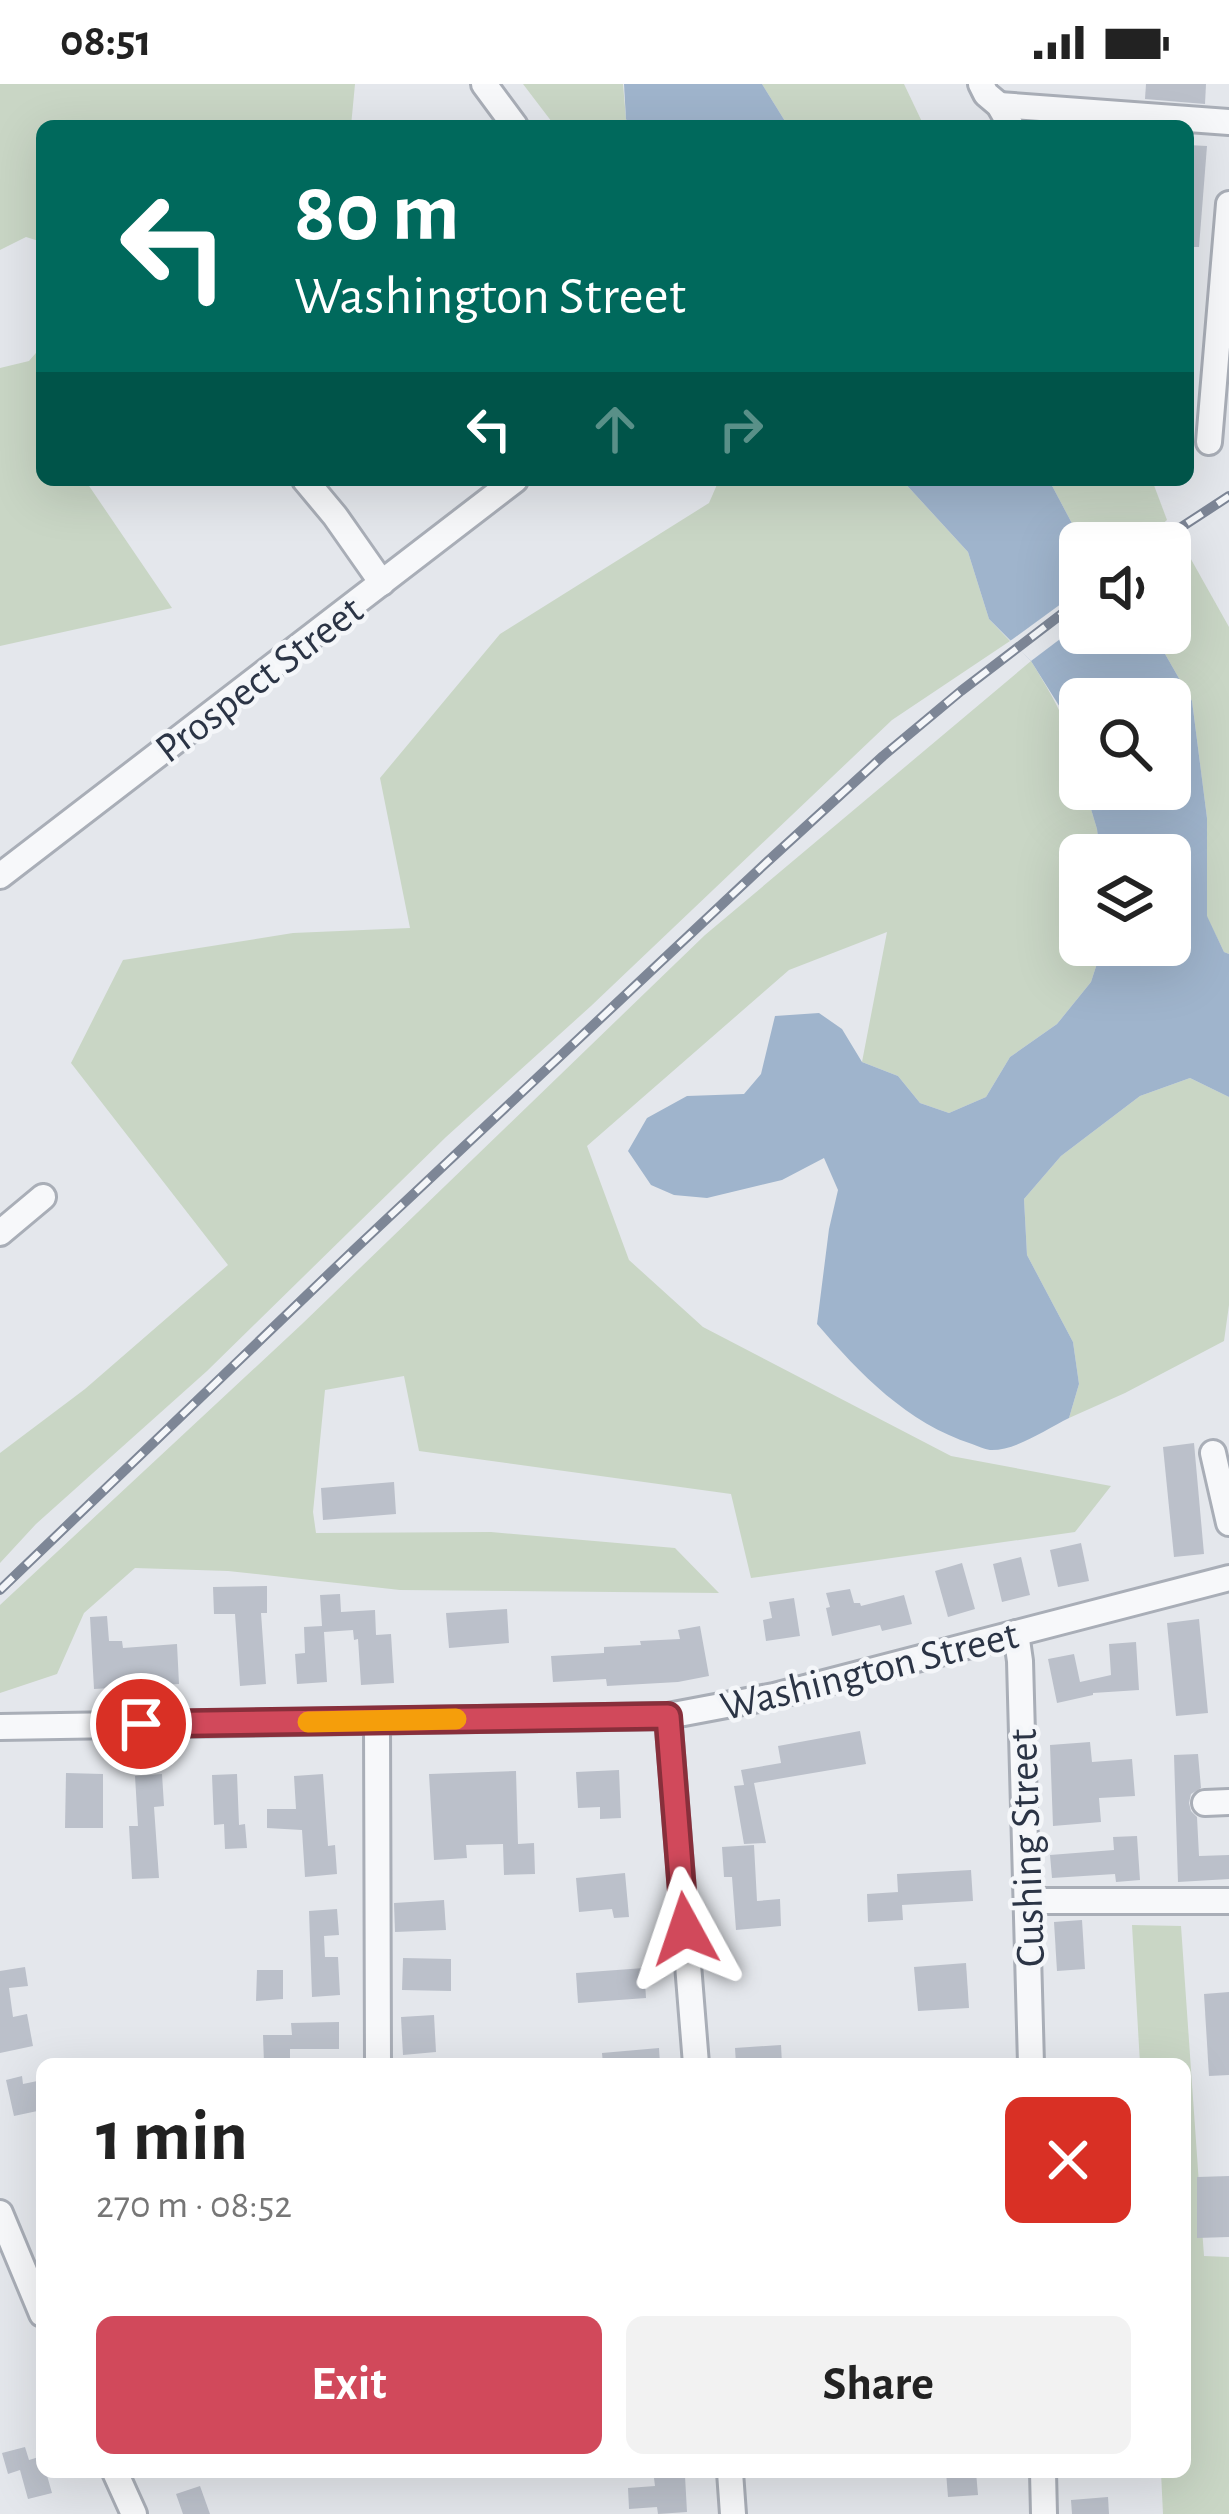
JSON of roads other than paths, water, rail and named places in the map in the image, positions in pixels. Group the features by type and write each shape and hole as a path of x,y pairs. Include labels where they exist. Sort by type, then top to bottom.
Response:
{"street":[{"path":"484,84 511,120"},
{"path":"981,84 1005,116 1154,120"},
{"path":"1194,121 1229,122"},
{"path":"1209,442 1229,204"},
{"path":"310,486 382,583"},
{"name":"Prospect Street","path":"0,876 507,486"},
{"path":"0,1233 43,1197"},
{"path":"1213,1453 1229,1523"},
{"name":"Washington Street","path":"0,1727 668,1716 774,1696 1229,1578"},
{"name":"Cushing Street","path":"1016,1633 1031,2058"},
{"path":"668,1716 696,2058"},
{"path":"377,1720 379,2058"},
{"path":"1027,1901 1229,1901"},
{"path":"0,2213 36,2300"},
{"path":"118,2478 134,2514"},
{"path":"730,2478 733,2514"},
{"path":"1043,2478 1044,2514"}],"water":[{"path":"624,84 762,84 784,120 626,120"},
{"path":"908,486 1052,486 1071,522 1059,522 1059,654 1165,654 1179,678 1059,678 1059,706 1031,661 989,619 968,552"},
{"path":"1191,699 1207,818 1207,916 1229,954 1229,1097 1190,1078 1140,1096 1061,1156 1024,1199 1027,1255 1073,1342 1079,1384 1069,1418 1020,1443 990,1450 948,1435 906,1410 817,1324 838,1190 824,1158 782,1180 707,1198 674,1195 651,1185 628,1151 647,1118 687,1096 744,1094 761,1074 775,1016 819,1013 842,1029 862,1062 898,1076 920,1103 949,1113 986,1097 1010,1057 1057,1024 1091,982 1096,966 1191,966 1191,834 1098,834 1091,810 1191,810"}],"railway":[{"path":"1189,522 1229,496"},
{"path":"0,1590 767,862 883,756 1059,616"}]}
